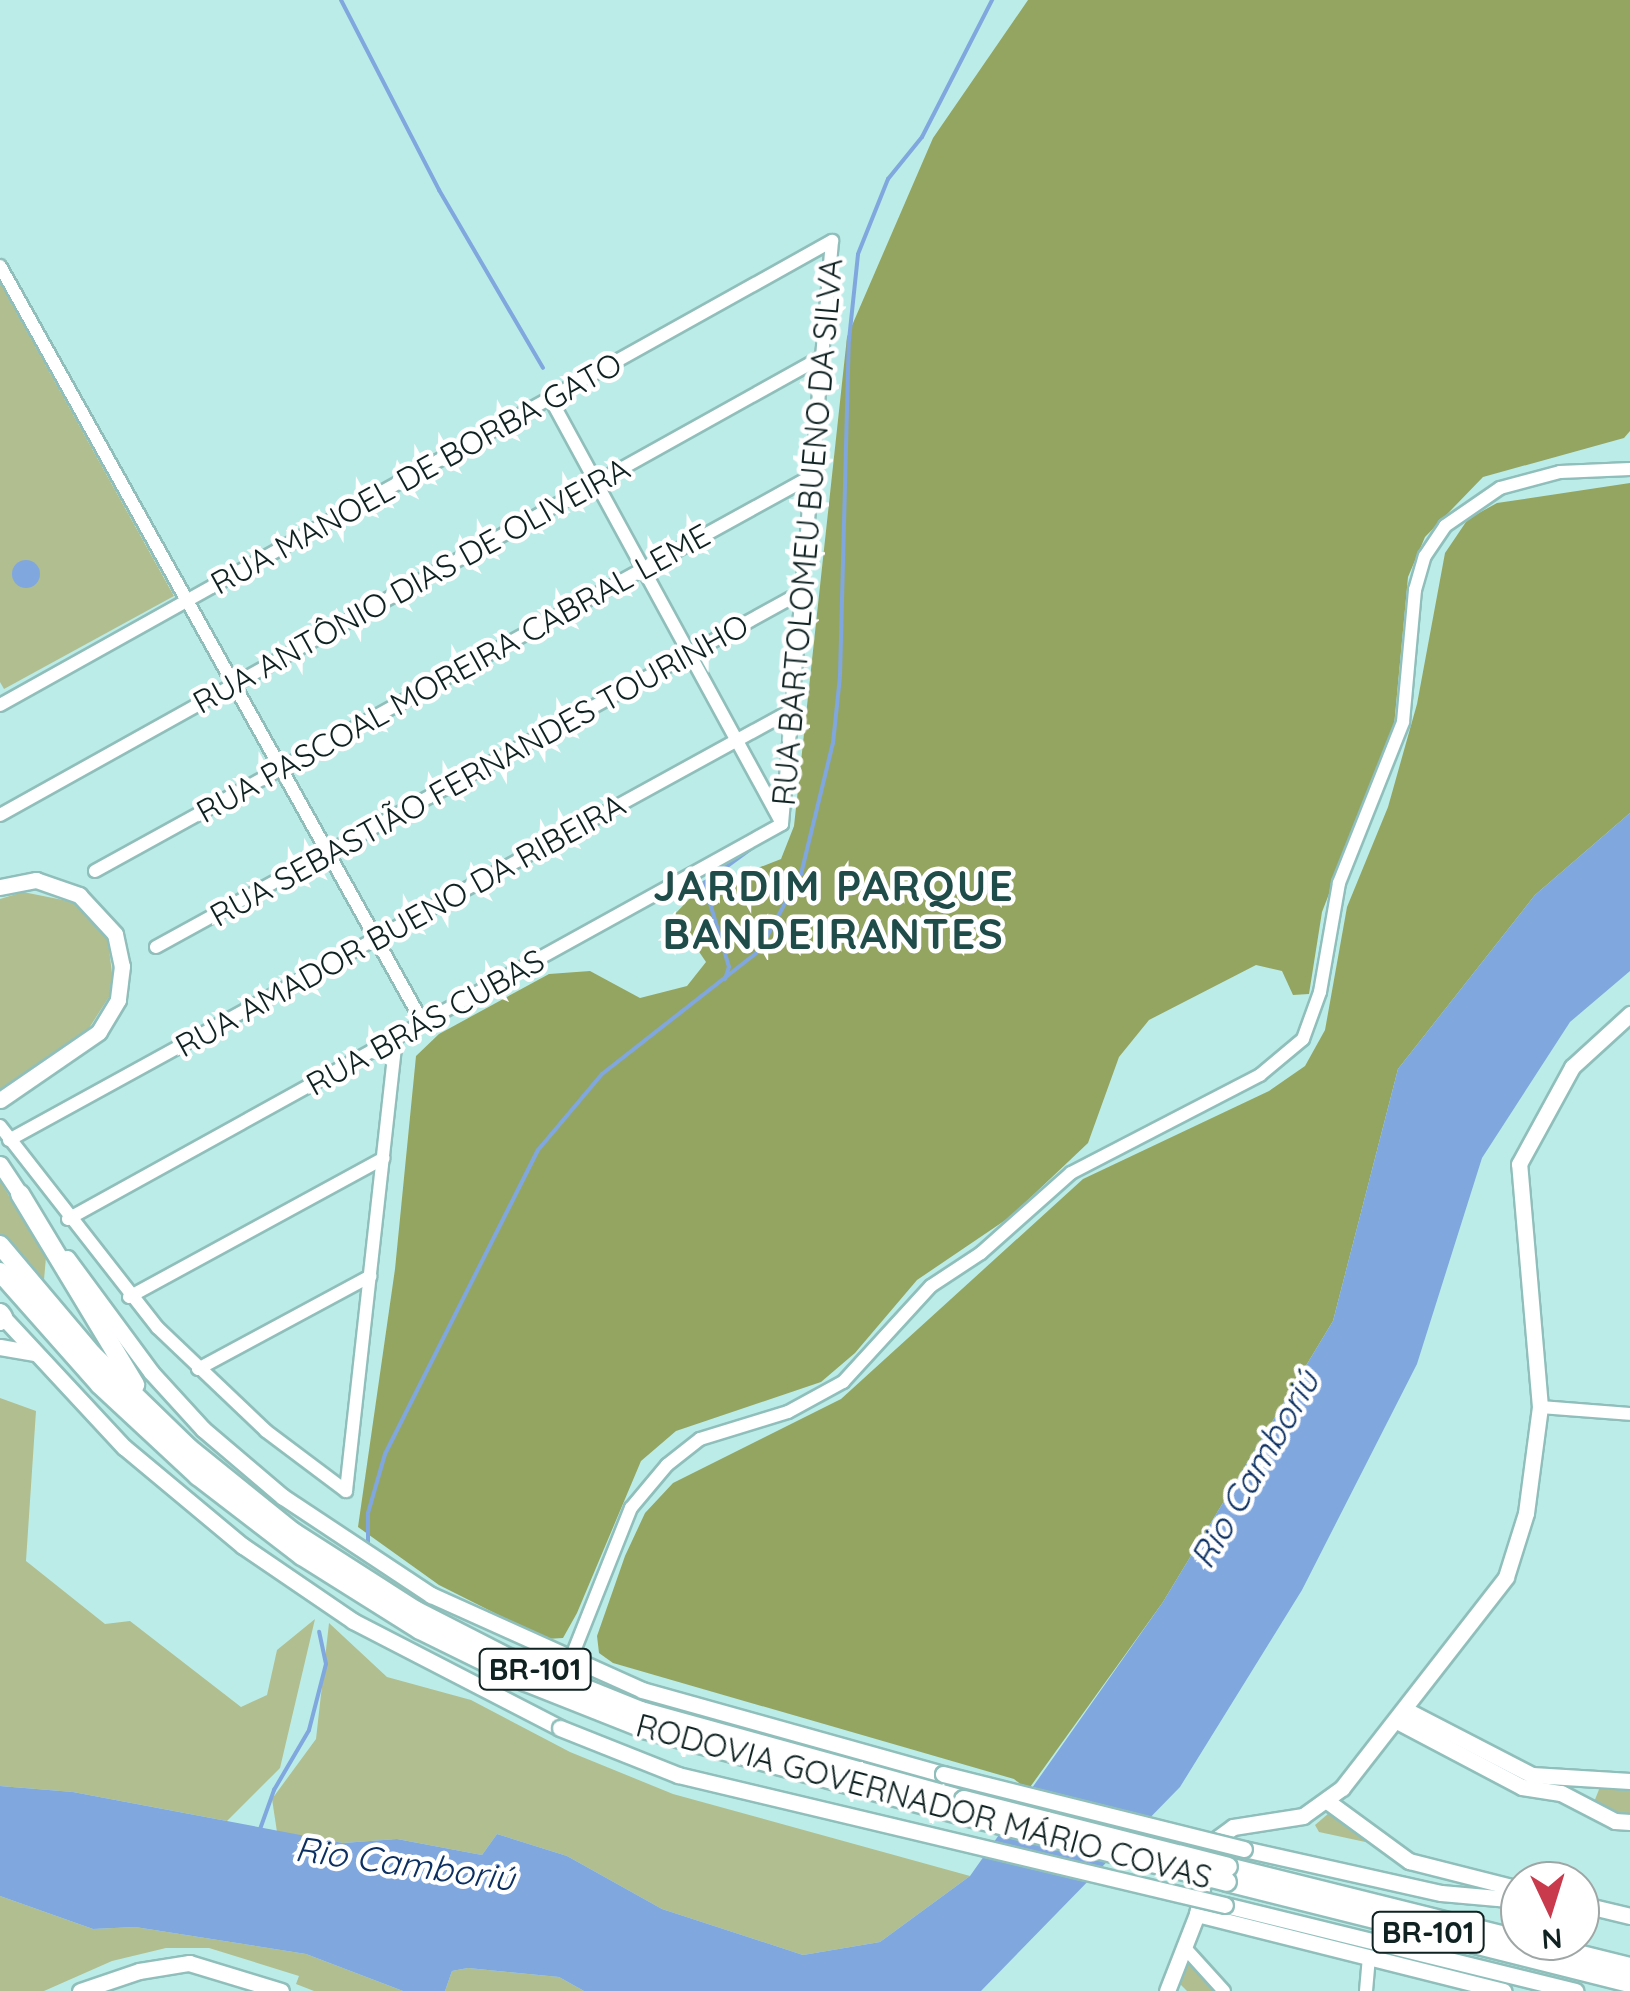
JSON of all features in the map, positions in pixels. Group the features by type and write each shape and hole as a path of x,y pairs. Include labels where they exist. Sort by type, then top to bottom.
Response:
{"highway":[{"path":"20,1194 113,1354 161,1422"},
{"name":"RODOVIA GOVERNADOR MÁRIO COVAS","path":"0,1246 92,1354 161,1422 332,1559 509,1658 697,1730 963,1808"},
{"name":"RODOVIA GOVERNADOR MÁRIO COVAS","path":"0,1272 100,1385 198,1476 302,1556 420,1630 526,1682 647,1730 1228,1874 1630,1983"},
{"name":"RODOVIA GOVERNADOR MÁRIO COVAS","path":"1228,1874 1500,1935"},
{"name":"RODOVIA GOVERNADOR MÁRIO COVAS","path":"1600,1960 1630,1967"}],"main road":[{"path":"0,887 36,880 65,887 94,906 119,947 121,984 110,1017 48,1069 0,1100"},
{"path":"1172,1988 1197,1914 1211,1843 1225,1830 1288,1820 1327,1801 1402,1716 1506,1578 1526,1513 1540,1407 1520,1164 1566,1076 1630,1014"},
{"path":"0,1164 151,1372 243,1465 382,1566 570,1662 723,1716 943,1774 1244,1849 1442,1893 1500,1898"},
{"path":"1,1317 152,1472 282,1574 408,1653 560,1728 692,1779 1576,1991"},
{"path":"0,1347 33,1352"},
{"path":"1402,1716 1522,1772 1594,1783 1630,1781"},
{"path":"1402,1716 1522,1787 1560,1793 1630,1822"},
{"path":"1592,1809 1587,1798 1594,1783"},
{"path":"1327,1801 1409,1861 1500,1884"},
{"path":"1600,1909 1630,1916"},
{"path":"1197,1914 1369,1957 1446,1984 1500,1991"},
{"path":"80,1991 179,1964 234,1983 281,1991"}],"street":[{"name":"RUA BARTOLOMEU BUENO DA SILVA","path":"782,824 832,241"},
{"name":"RUA MANOEL DE BORBA GATO","path":"0,705 832,241"},
{"path":"0,266 423,1023"},
{"name":"RUA ANTÔNIO DIAS DE OLIVEIRA","path":"0,815 822,358"},
{"path":"550,398 782,824"},
{"path":"570,1662 631,1508 668,1465 700,1439 788,1412 844,1382 931,1286 982,1253 1072,1173 1260,1075 1303,1040 1320,992 1339,884 1403,722 1415,590 1425,556 1445,526 1500,488 1560,472 1630,470"},
{"name":"RUA PASCOAL MOREIRA CABRAL LEME","path":"95,871 812,476"},
{"name":"RUA SEBASTIÃO FERNANDES TOURINHO","path":"156,948 802,592"},
{"name":"RUA AMADOR BUENO DA RIBEIRA","path":"9,1140 792,710"},
{"name":"RUA BRÁS CUBAS","path":"68,1220 782,824"},
{"path":"0,1126 129,1297 198,1369 346,1491 396,1038"},
{"path":"129,1297 384,1158"},
{"path":"198,1369 371,1276"},
{"path":"1540,1407 1630,1414"},
{"path":"1185,1948 1224,1991"},
{"path":"1366,1991 1369,1957"}],"green space":[{"path":"1028,0 1630,0 1630,431 1624,438 1483,477 1425,537 1408,577 1394,726 1322,912 1309,994 1293,995 1282,971 1256,965 1149,1020 1119,1057 1088,1143 1010,1217 917,1280 855,1353 821,1382 676,1431 641,1461 577,1613 563,1638 546,1639 439,1585 358,1527 395,1269 416,1056 439,1034 549,974 590,971 640,998 687,986 706,962 674,915 696,892 781,859 794,826 847,337 933,138"},
{"path":"0,283 174,596 4,689 0,682"},
{"path":"1630,483 1630,813 1535,895 1398,1069 1333,1321 1163,1602 1028,1790 1014,1779 613,1663 599,1653 597,1636 625,1556 645,1513 673,1483 841,1399 1083,1179 1269,1091 1305,1066 1325,1030 1347,907 1388,807 1417,704 1445,553 1468,519 1497,503"},
{"path":"23,892 78,903 107,933 114,989 84,1036 0,1090 0,899"},
{"path":"0,1181 46,1257 44,1280 30,1273 0,1236"},
{"path":"0,1398 36,1411 26,1561 105,1624 130,1621 241,1707 267,1695 277,1650 315,1619 280,1768 227,1821 73,1792 0,1786"},
{"path":"329,1623 387,1677 471,1700 570,1752 673,1794 970,1876 880,1942 803,1955 662,1909 567,1856 497,1834 482,1855 397,1839 343,1843 277,1832 272,1799 316,1739"},
{"path":"1600,1787 1630,1790 1630,1818 1594,1802"},
{"path":"1329,1813 1370,1843 1319,1832 1315,1825"},
{"path":"0,1896 93,1929 135,1927 306,1954 403,1991 314,1991 296,1984 299,1976 209,1948 166,1948 112,1961 44,1991 0,1991"},
{"path":"1187,1958 1217,1991 1187,1991 1177,1981"},
{"path":"468,1968 559,1977 584,1991 445,1991 452,1971"}],"water":[{"path":"26,560 36,564 40,574 36,584 26,588 16,584 12,574 16,564"},
{"name":"Rio Camboriú","path":"1630,813 1630,971 1570,1022 1482,1158 1417,1364 1302,1590 1180,1787 981,1991 584,1991 559,1977 468,1968 452,1971 445,1991 403,1991 306,1954 135,1927 93,1929 0,1896 0,1786 73,1792 343,1843 397,1839 482,1855 497,1834 567,1856 662,1909 803,1955 880,1942 970,1876 1163,1602 1333,1321 1398,1069 1535,895"}],"waterway":[{"path":"341,0 439,190 543,368"},
{"path":"368,1546 368,1513 385,1454 538,1150 602,1074 759,951 801,874 833,743 840,676 849,340 858,254 888,179 922,137 992,0"},
{"path":"725,979 729,967 704,883 767,837"},
{"path":"259,1832 274,1790 309,1730 326,1664 319,1632"}],"district":[{"name":"JARDIM PARQUE BANDEIRANTES","path":"834,910"}]}
